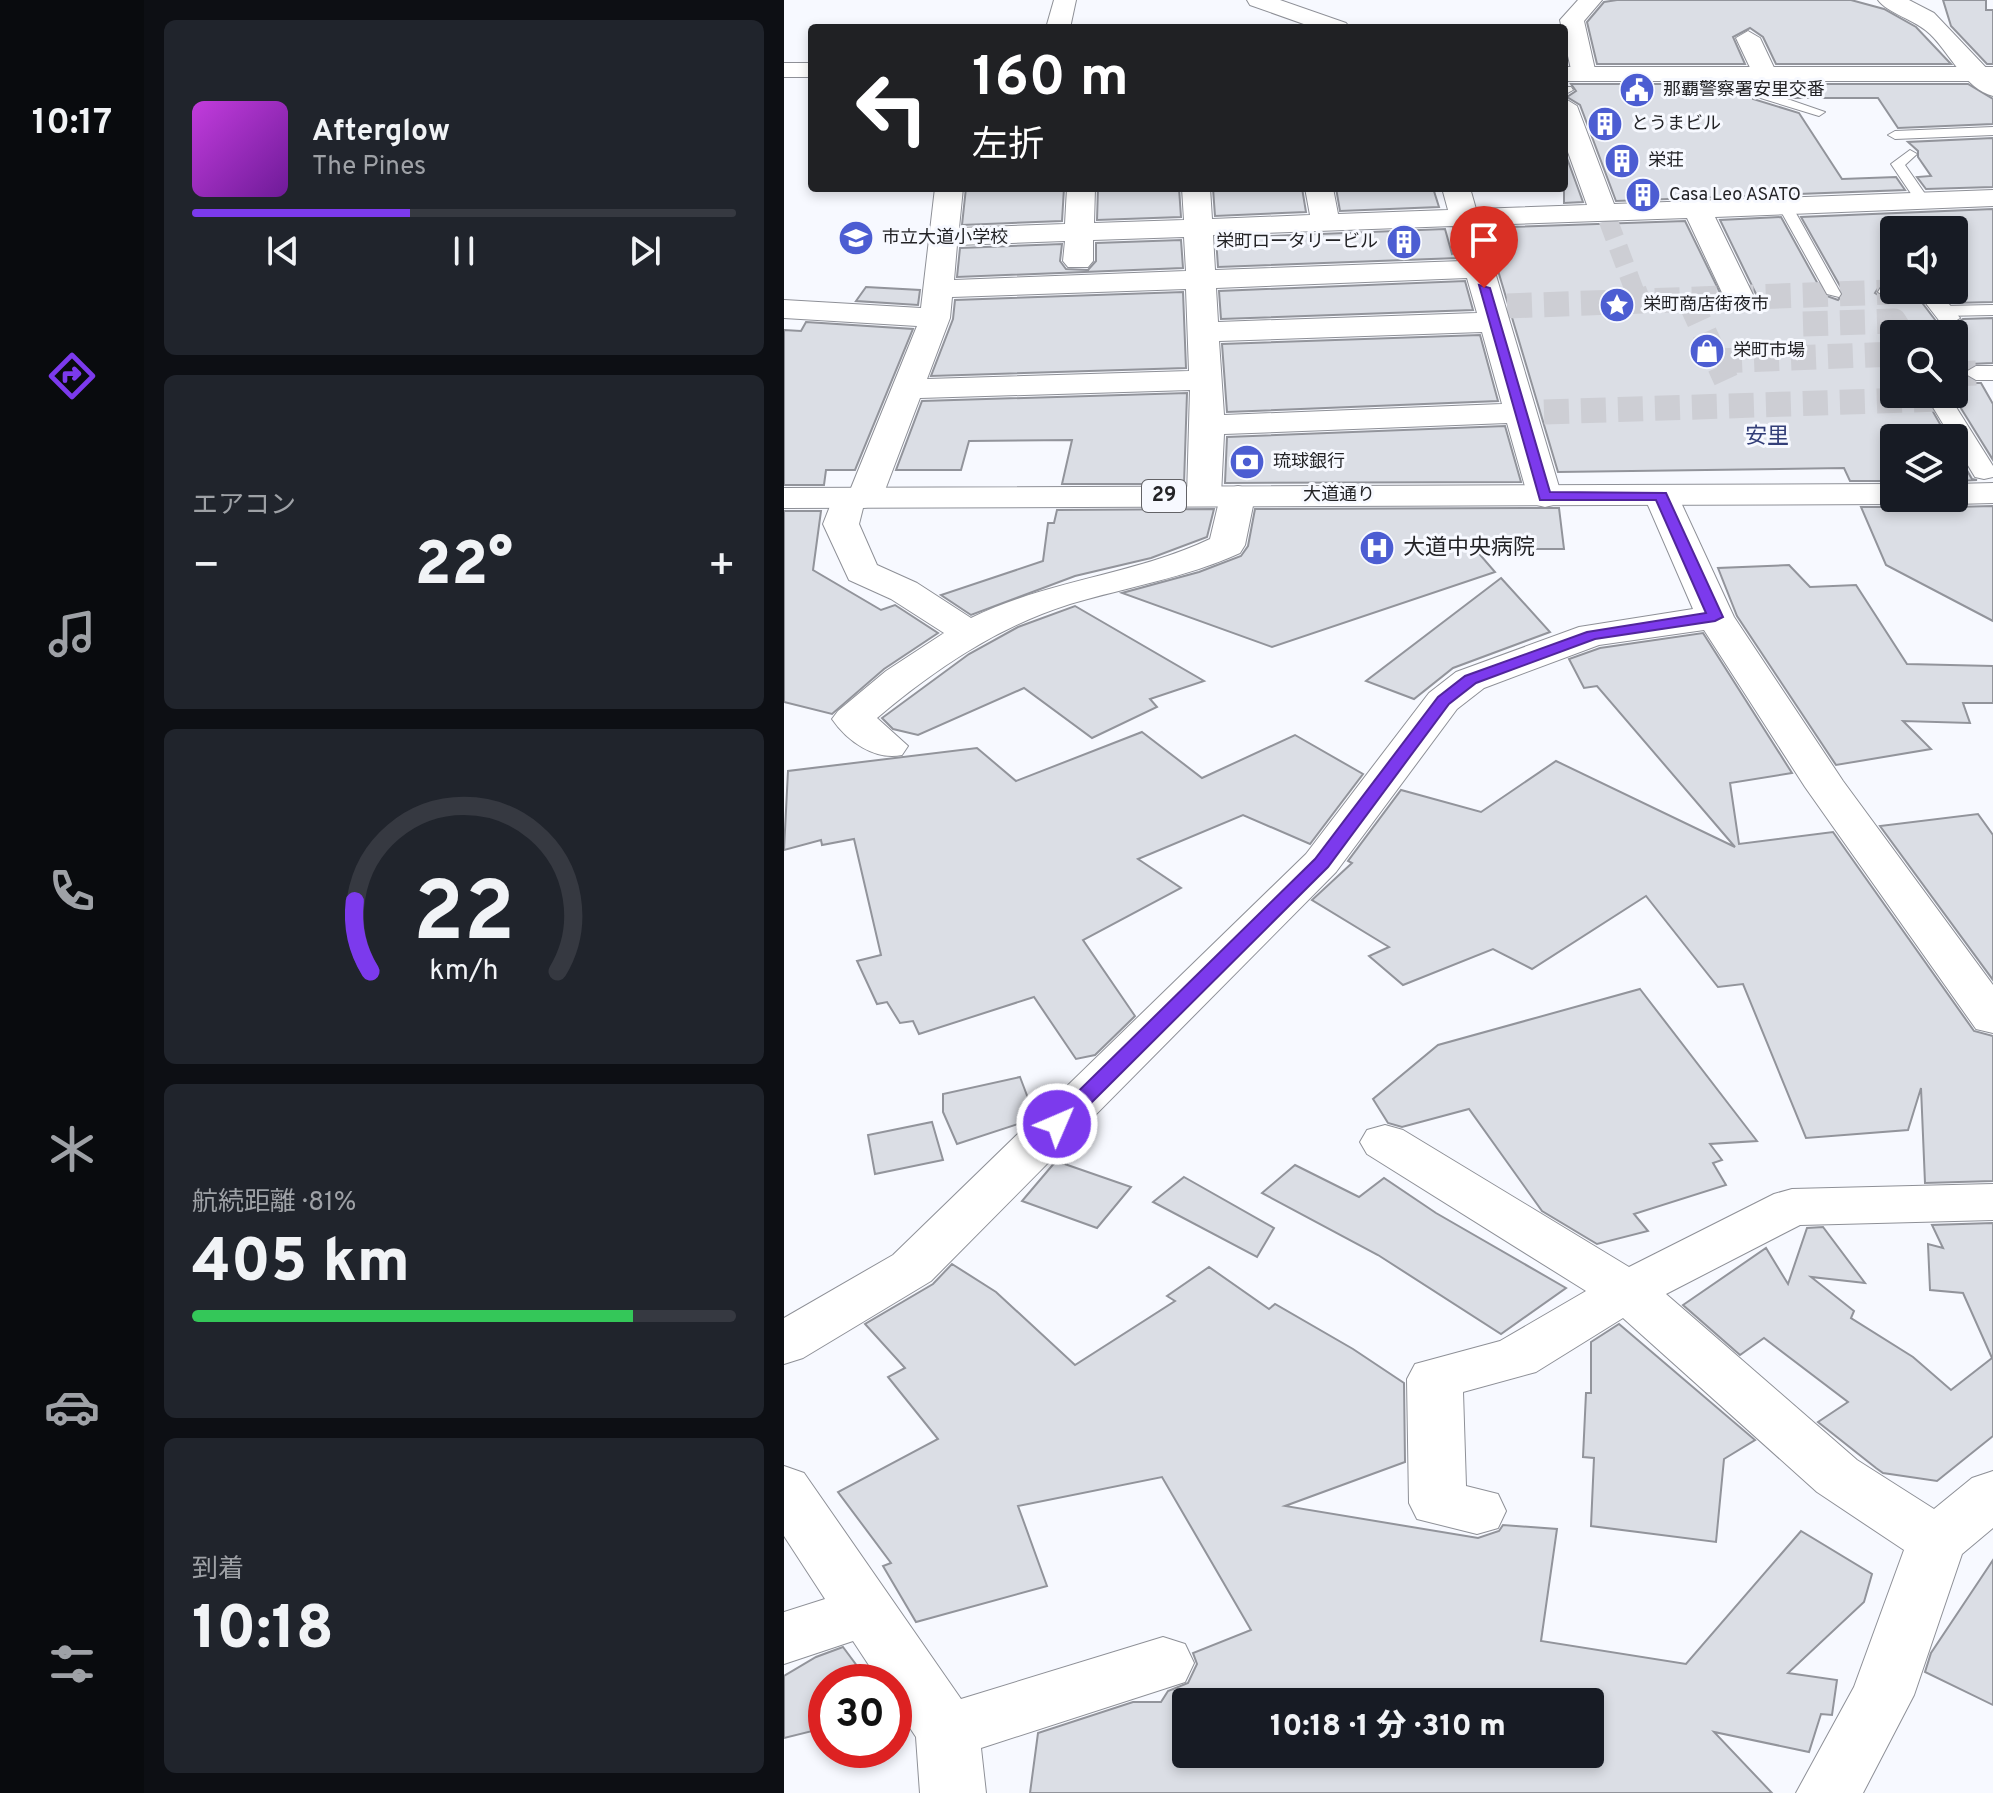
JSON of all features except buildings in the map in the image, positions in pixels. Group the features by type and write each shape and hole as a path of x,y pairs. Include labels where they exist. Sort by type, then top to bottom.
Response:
{"street":[{"path":"1059,24 1065,0"},
{"path":"1258,0 1327,24"},
{"path":"1591,0 1572,20 1575,39 1582,49 1569,87 1571,143 1606,216"},
{"path":"1889,0 1920,13 1938,25 1988,79"},
{"path":"1748,38 1760,74"},
{"path":"784,70 808,70"},
{"path":"1569,87 1760,74 1988,79"},
{"path":"948,192 938,304 909,389 841,524 862,572 904,591 968,632"},
{"path":"1077,283 1081,192"},
{"path":"888,746 852,719 912,667 968,632 1055,597 1199,559 1227,545 1208,425 1196,192"},
{"path":"1320,192 1326,224"},
{"path":"1457,192 1479,269 1532,412 1545,497"},
{"path":"942,237 1606,216 1697,209 1993,198"},
{"path":"1697,209 1729,268 1739,297"},
{"path":"784,309 938,304 1077,283 1479,269"},
{"path":"1937,304 1945,315"},
{"path":"1202,332 1496,312"},
{"path":"909,389 1205,380"},
{"path":"1945,408 1988,483 1968,489"},
{"path":"1208,425 1532,412"},
{"name":"大道通り","path":"784,498 1880,494"},
{"path":"1661,496 1715,617 1826,787 1993,1018"},
{"path":"784,1344 912,1268 1321,863 1443,701 1470,680 1592,635 1715,617"},
{"path":"1385,1142 1627,1291 1837,1476 1937,1541"},
{"path":"1477,1511 1438,1503 1435,1379 1517,1357 1627,1291 1792,1207 1933,1206 1993,1202"},
{"path":"784,1489 947,1731 953,1793"},
{"path":"1829,1793 1883,1695 1937,1541 1993,1494"},
{"path":"784,1638 864,1612"},
{"path":"947,1731 1163,1663"}],"lane":[{"path":"1760,74 1758,93 1819,112"},
{"path":"1895,135 1993,131"},
{"path":"1910,154 1898,164 1923,201"},
{"path":"1785,206 1834,294"},
{"path":"1945,315 1993,310"}],"tunnel":[{"path":"1608,220 1635,292"},
{"path":"1634,290 1638,301"},
{"path":"1689,299 1880,292"},
{"path":"1507,306 1689,299"},
{"path":"1689,299 1717,361"},
{"path":"1803,324 1880,321"},
{"path":"1717,361 1880,355"},
{"path":"1717,361 1726,380"},
{"path":"1968,373 1976,373"},
{"path":"1544,412 1880,401"}],"place":[{"name":"那覇警察署安里交番","path":"1637,90"},
{"name":"とうまビル","path":"1605,124"},
{"name":"栄荘","path":"1622,161"},
{"name":"Casa Leo ASATO","path":"1643,195"},
{"name":"市立大道小学校","path":"856,238"},
{"name":"栄町ロータリービル","path":"1404,242"},
{"name":"栄町商店街夜市","path":"1617,305"},
{"name":"栄町市場","path":"1707,351"},
{"name":"琉球銀行","path":"1247,462"},
{"name":"大道中央病院","path":"1377,548"}],"district":[{"name":"安里","path":"1767,437"}],"route":[{"path":"1057,1124 1321,863 1443,701 1470,680 1505,664 1592,635 1715,617 1661,496 1545,497 1484,288"}]}
